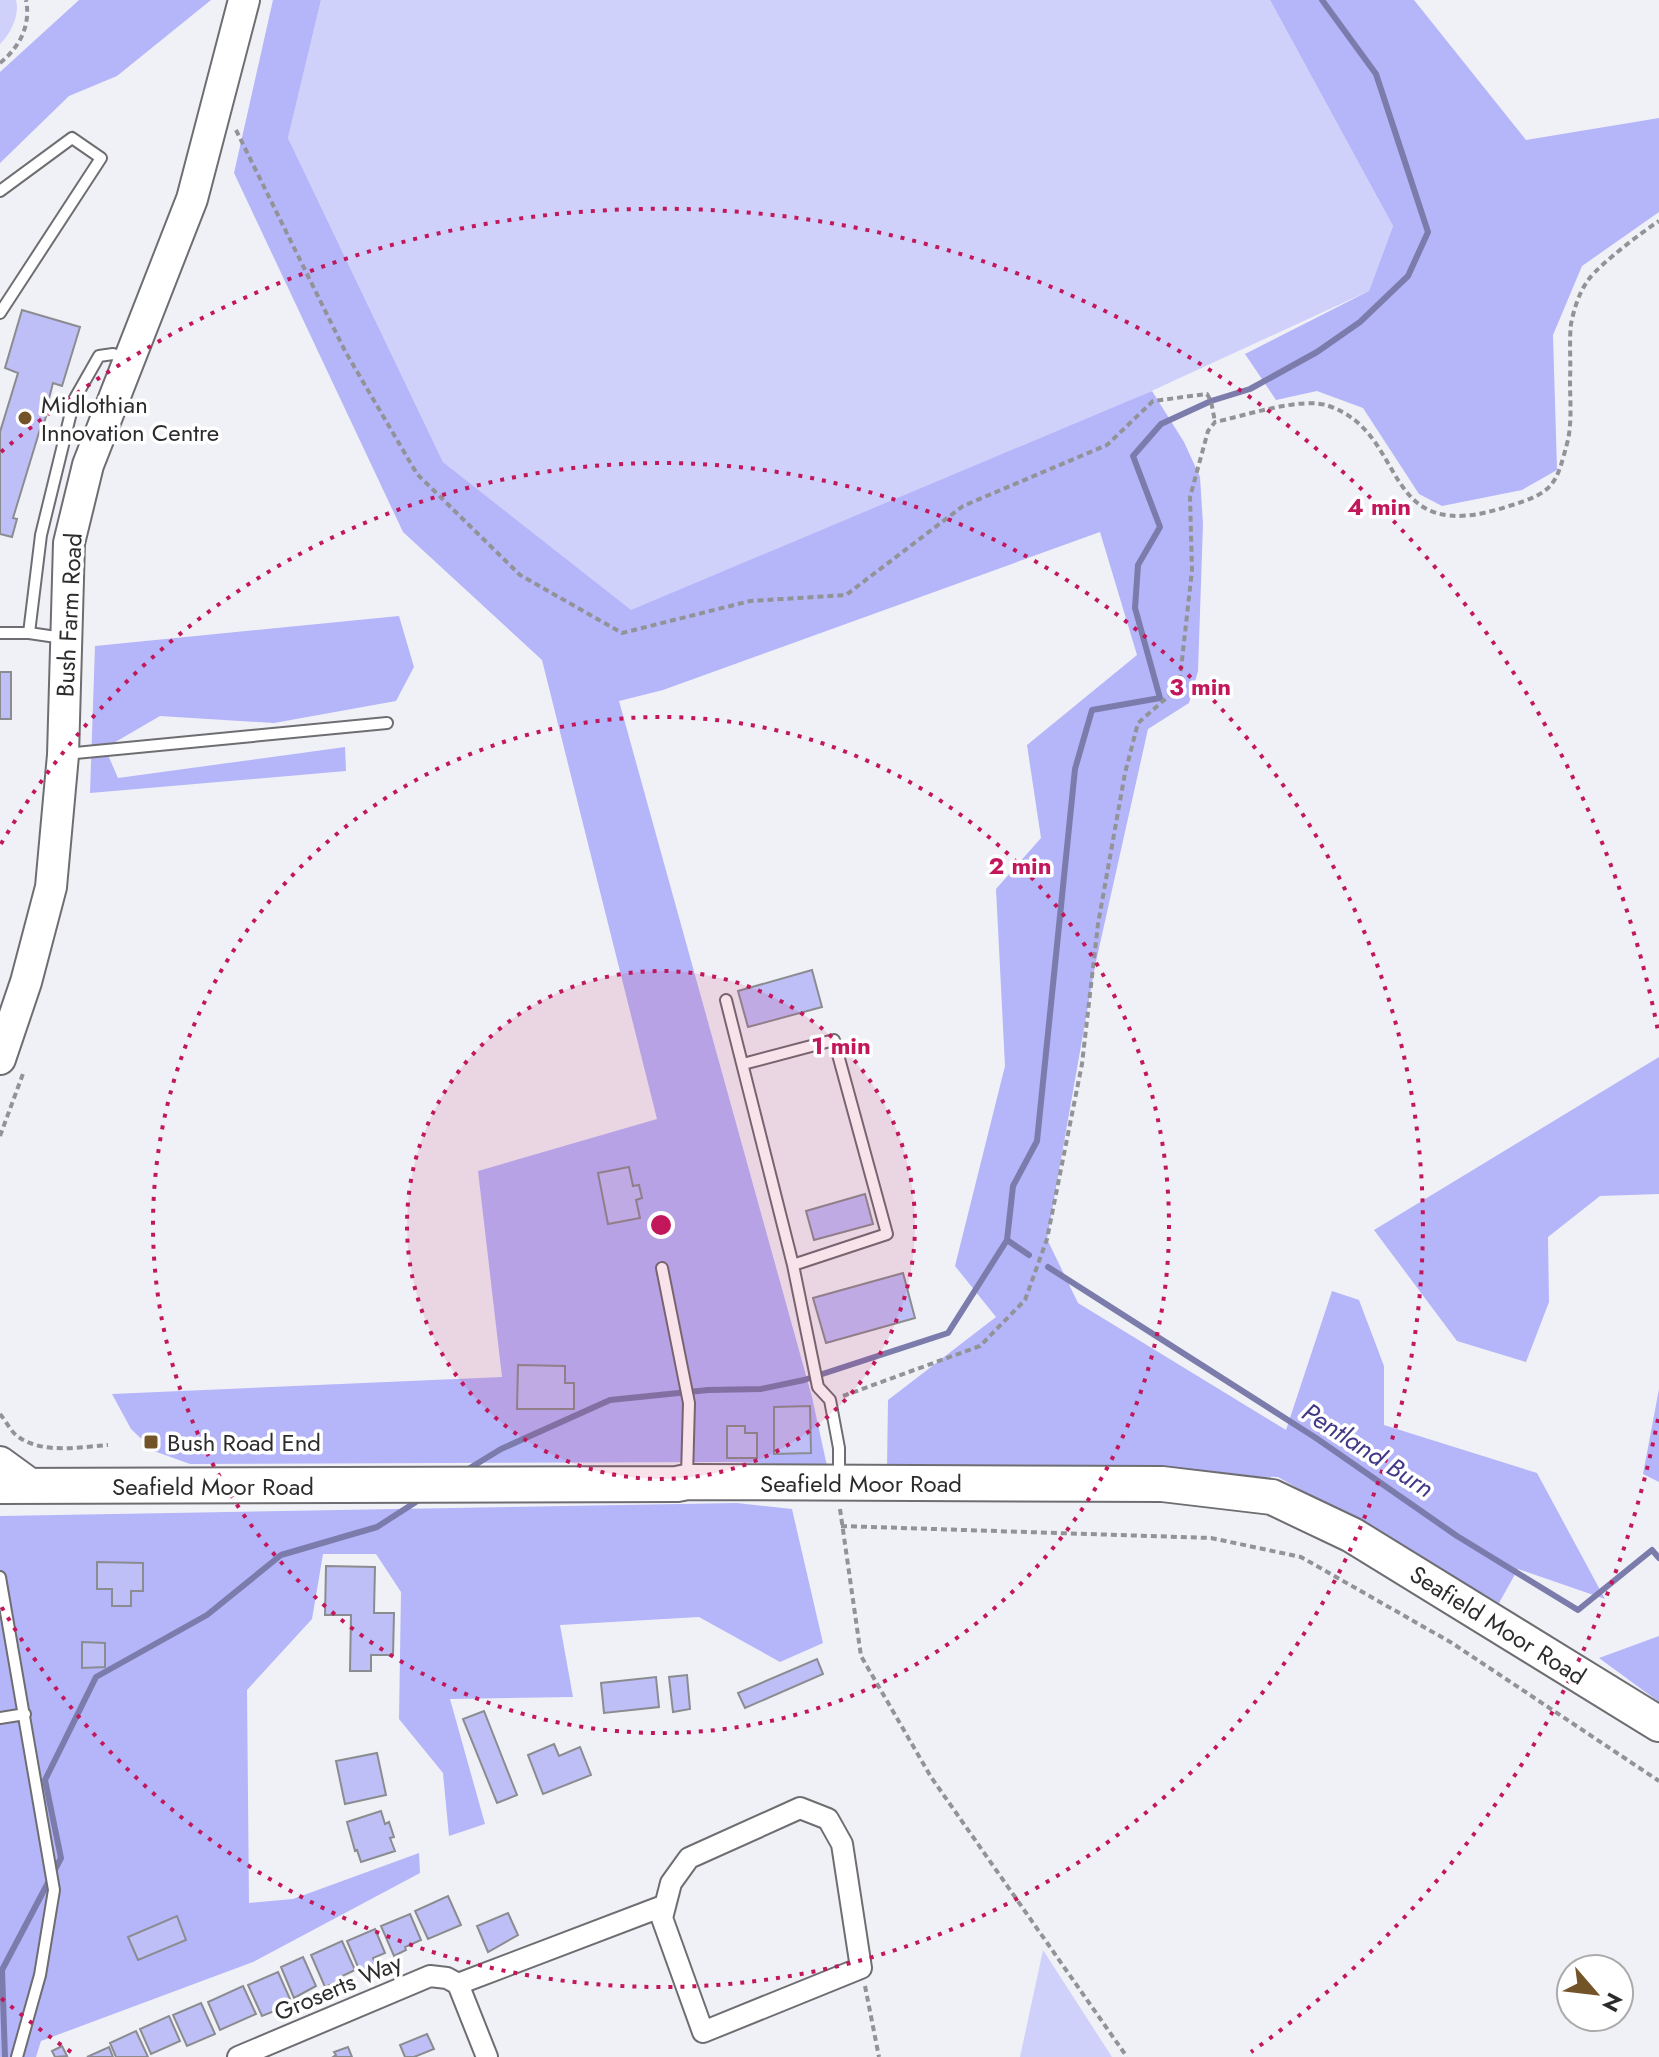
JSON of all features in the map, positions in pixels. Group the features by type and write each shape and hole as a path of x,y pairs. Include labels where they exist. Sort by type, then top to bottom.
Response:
{"main road":[{"name":"Seafield Moor Road","path":"17,1486 687,1482 1162,1484 1272,1497 1352,1535 1659,1724"}],"street":[{"name":"Bush Farm Road","path":"12,1064 26,982 51,887 63,755 69,543 88,465 192,199 244,0"},
{"path":"0,1462 17,1486"},
{"path":"800,1808 810,1810 828,1819 842,1844 861,1968 703,2032 662,1918 671,1883 689,1858 800,1808"},
{"path":"487,2057 458,1984 663,1906"},
{"name":"Groserts Way","path":"248,2055 430,1976 447,1978 458,1984"}],"lane":[{"path":"0,191 72,138 101,158 0,313"},
{"path":"29,633 41,535 74,400 99,356 113,354 128,359"},
{"path":"0,633 65,638"},
{"path":"63,755 387,723"},
{"path":"726,1000 793,1265 817,1383 830,1400 839,1448 838,1484"},
{"path":"743,1064 834,1040 887,1234 793,1265"},
{"path":"662,1268 689,1403 687,1482"},
{"path":"0,1577 54,1890 40,1975 17,2057"},
{"path":"0,1718 25,1714"}],"path":[{"path":"0,63 9,56 28,23 26,0"},
{"path":"230,136 233,124 345,351 417,474 520,575 622,633 750,601 846,595 963,506 1107,445 1153,401 1207,394 1215,422"},
{"path":"830,1400 980,1346 1025,1300 1047,1239 1082,1064 1098,924 1125,773 1138,723 1179,687 1192,570 1190,497 1208,431 1215,422 1302,404 1327,405 1361,422 1409,497 1430,511 1455,517 1481,516 1541,496 1558,477 1570,430 1571,326 1577,301 1589,279 1659,221"},
{"path":"0,1136 12,1064"},
{"path":"0,1414 18,1438 36,1444 62,1449 108,1445"},
{"path":"838,1484 841,1526 861,1656 931,1777 1127,2057"},
{"path":"841,1526 1211,1538 1301,1557 1452,1643 1659,1781"},
{"path":"861,1968 879,2057"}],"shaded area":[{"path":"0,0 16,0 17,12 14,24 0,44"},
{"path":"79,0 211,0 117,76 69,96 0,163 0,72"},
{"path":"273,0 321,0 288,138 443,462 631,610 1152,391 1184,442 1200,477 1203,524 1198,671 1189,703 1148,729 1095,966 1047,1239 1078,1303 1286,1430 1332,1291 1359,1300 1384,1366 1384,1425 1537,1473 1605,1599 1518,1569 1499,1603 1278,1477 887,1469 888,1400 996,1317 955,1266 1005,1066 996,889 1041,838 1027,745 1137,655 1100,532 663,690 619,701 812,1397 827,1466 735,1462 190,1464 154,1451 131,1429 112,1394 502,1377 478,1171 657,1119 542,660 403,532 234,173"},
{"path":"321,0 1270,0 1393,226 1369,291 1132,400 631,611 443,462 288,138"},
{"path":"1270,0 1414,0 1526,140 1659,118 1659,212 1582,266 1553,335 1557,470 1522,490 1442,506 1419,494 1363,408 1317,391 1276,400 1245,354 1369,291 1393,226"},
{"path":"399,616 414,667 396,701 274,723 160,716 105,748 118,778 345,747 346,771 90,793 95,646"},
{"path":"1659,1057 1659,1194 1600,1196 1548,1237 1549,1302 1526,1362 1457,1341 1374,1230"},
{"path":"1659,1389 1659,1482 1643,1474"},
{"path":"737,1503 792,1509 823,1643 780,1662 699,1617 560,1625 573,1697 450,1699 485,1824 449,1836 443,1773 399,1719 401,1592 376,1554 323,1554 312,1619 247,1690 249,1903 293,1899 419,1853 420,1873 253,1962 41,2041 36,2057 0,2057 0,1516"},
{"path":"1659,1636 1659,1702 1599,1658"},
{"path":"1043,1950 1112,2057 1020,2057"}],"building":[{"name":"Midlothian Innovation Centre","path":"22,310 80,327 62,386 53,383 48,410 13,518 17,519 12,537 0,534 0,432 18,373 5,368"},
{"path":"0,672 11,672 11,719 0,719"},
{"path":"812,970 822,1007 748,1027 738,991"},
{"path":"629,1167 633,1186 639,1185 642,1198 636,1200 640,1218 608,1224 598,1173"},
{"path":"865,1194 873,1224 814,1240 806,1211"},
{"path":"903,1273 915,1318 826,1343 813,1298"},
{"path":"518,1365 565,1366 565,1383 574,1383 574,1409 517,1409"},
{"path":"810,1406 811,1453 774,1454 774,1407"},
{"path":"727,1426 745,1426 745,1433 757,1433 757,1458 727,1458"},
{"path":"97,1562 143,1563 143,1591 131,1591 131,1606 112,1606 112,1589 97,1589"},
{"path":"326,1566 375,1567 374,1613 394,1613 393,1655 371,1655 371,1671 350,1671 351,1615 325,1615"},
{"path":"82,1642 105,1643 105,1667 82,1668"},
{"path":"817,1659 823,1674 745,1708 738,1693"},
{"path":"687,1675 690,1709 673,1712 669,1677"},
{"path":"656,1677 659,1707 604,1713 601,1683"},
{"path":"484,1711 517,1795 497,1803 463,1719"},
{"path":"554,1744 559,1756 580,1747 591,1775 543,1794 528,1755"},
{"path":"377,1753 386,1795 345,1804 336,1761"},
{"path":"381,1811 385,1824 389,1822 395,1851 361,1862 347,1822"},
{"path":"448,1896 461,1925 428,1939 415,1911"},
{"path":"508,1913 518,1935 488,1952 477,1926"},
{"path":"410,1914 421,1940 394,1956 381,1926"},
{"path":"177,1916 186,1940 138,1960 128,1937"},
{"path":"375,1929 385,1953 373,1958 377,1967 361,1974 347,1941"},
{"path":"342,1941 355,1970 325,1987 311,1955"},
{"path":"303,1957 316,1986 294,1998 281,1967"},
{"path":"278,1972 290,1999 275,2006 277,2010 262,2016 248,1985"},
{"path":"243,1986 256,2014 220,2030 208,2002"},
{"path":"201,2003 215,2034 187,2046 173,2015"},
{"path":"169,2016 180,2041 151,2054 140,2029"},
{"path":"136,2031 148,2057 116,2057 110,2043"},
{"path":"427,2034 434,2049 405,2057 400,2045"},
{"path":"62,2046 67,2056 55,2057 52,2051"},
{"path":"109,2047 113,2057 87,2057"},
{"path":"348,2047 352,2057 333,2057 336,2055 334,2052"}],"waterway":[{"path":"465,1471 501,1449 610,1400 708,1390 761,1389 804,1380 948,1333 1007,1240 1013,1186 1037,1141 1075,769 1092,710 1160,698 1135,608 1138,565 1160,527 1133,456 1161,424 1211,401 1250,389 1317,352 1360,322 1408,276 1428,232 1376,74 1322,0"},
{"name":"Pentland Burn","path":"1007,1240 1029,1255"},
{"name":"Pentland Burn","path":"1048,1267 1316,1438 1457,1536 1578,1610 1652,1550 1659,1558"},
{"path":"5,2057 2,1970 61,1858 45,1780 96,1677 207,1615 281,1555 377,1527 422,1498"}],"place":[{"name":"Midlothian Innovation Centre","path":"25,418"},
{"name":"Bush Road End","path":"151,1442"}]}
